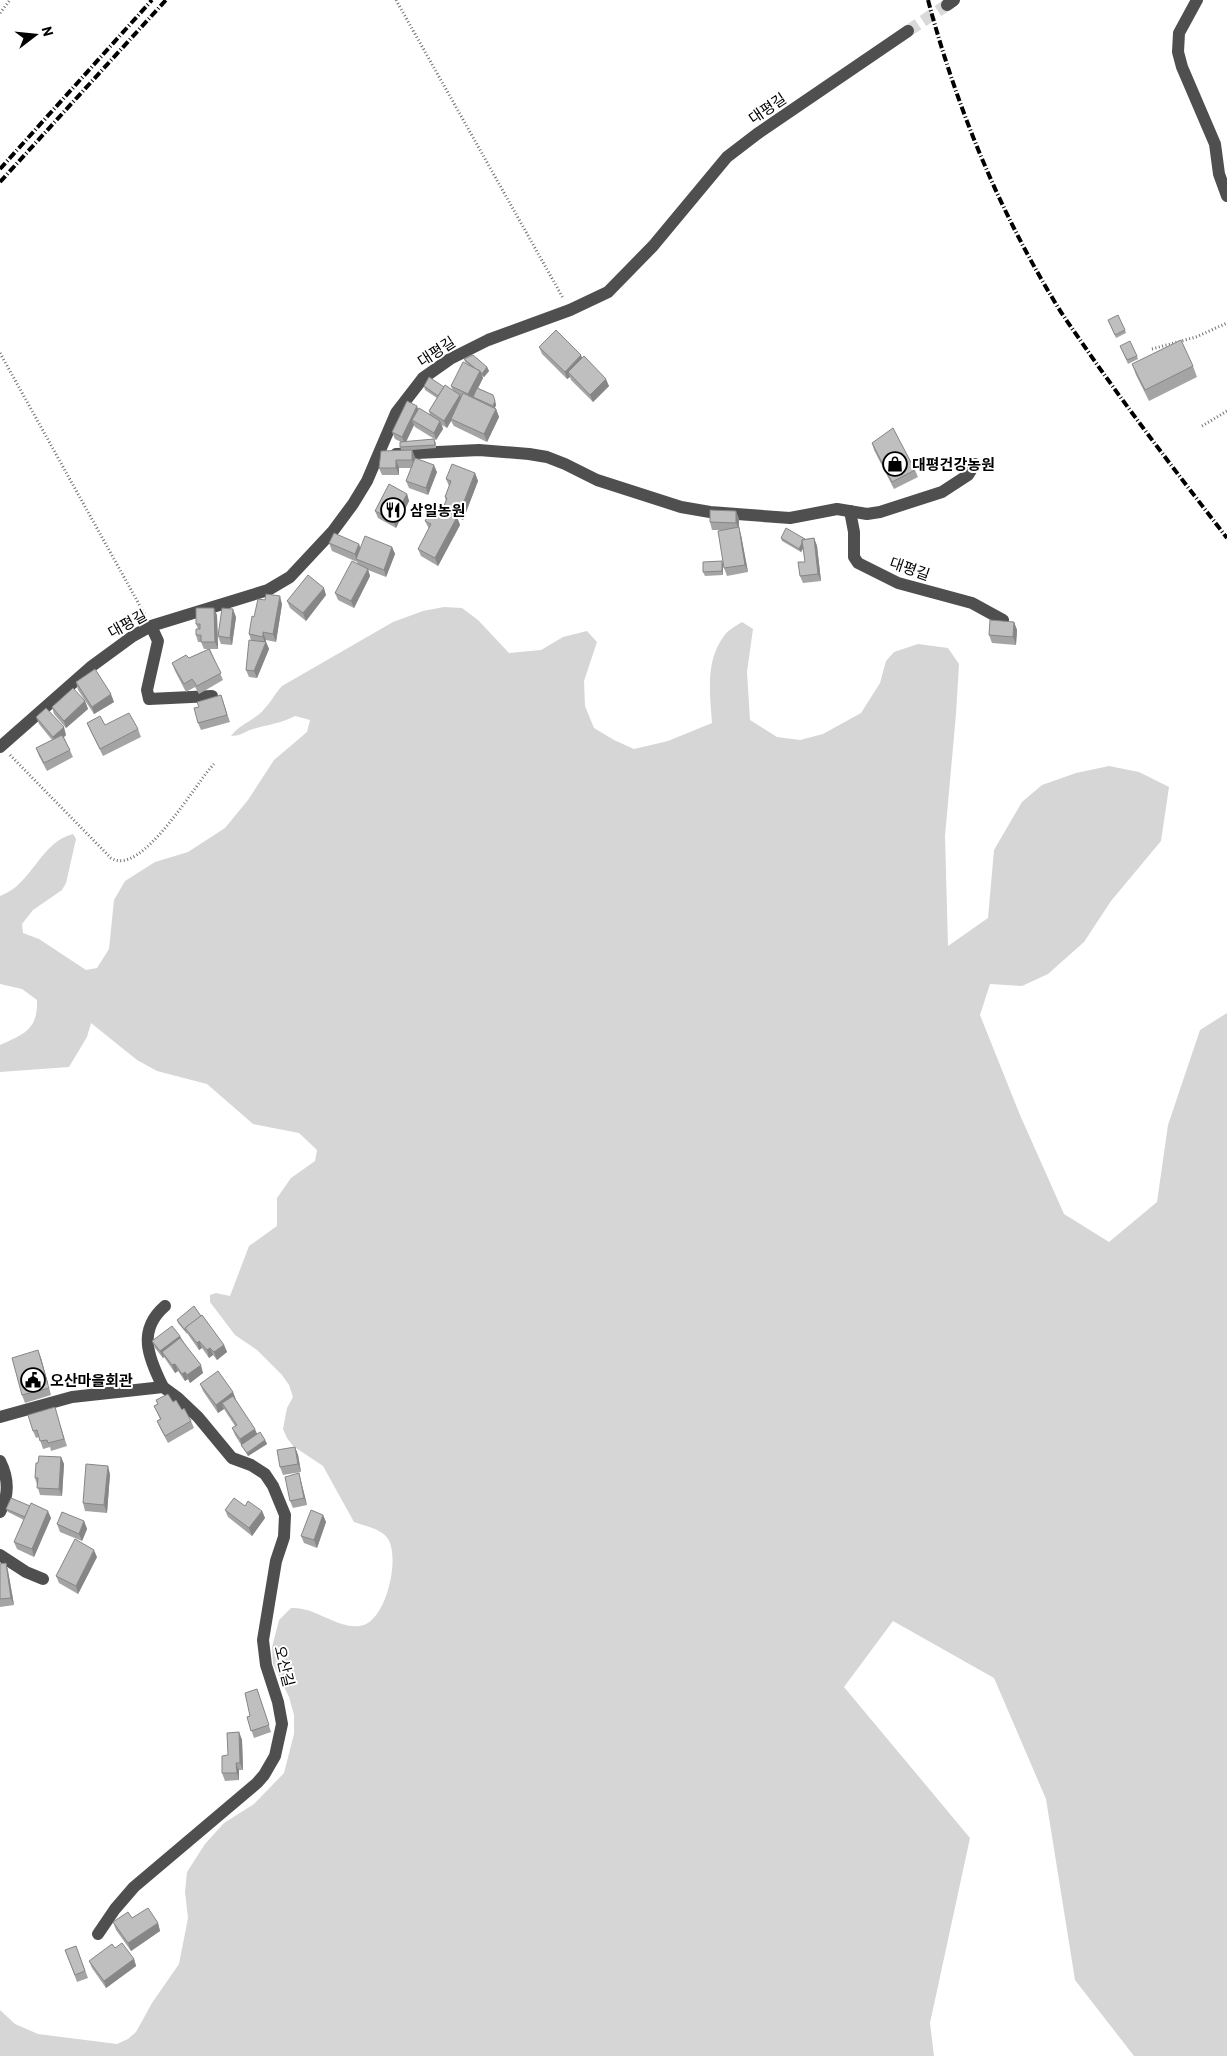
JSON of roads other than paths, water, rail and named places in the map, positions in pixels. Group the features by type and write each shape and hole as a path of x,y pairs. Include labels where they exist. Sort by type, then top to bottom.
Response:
{"lane":[{"path":"1197,0 1181,28 1178,52 1182,67 1215,144 1219,174 1227,196"},
{"name":"대평길","path":"1,746 92,666 121,644 151,626 268,590 284,581 301,567 332,531 367,481 389,425 404,401 413,388 434,368 488,340 570,310 601,296 618,283 733,152 908,32"},
{"path":"378,454 479,450 514,452 547,457 597,480 681,507 710,512 790,518 837,509 867,514 880,512 926,498 958,483 975,464"},
{"name":"대평길","path":"850,511 854,532 854,557 858,563 898,583 972,603 1004,620"},
{"path":"151,626 158,641 147,690 149,699 212,696"},
{"path":"0,1418 72,1397 163,1387 151,1354 147,1333 152,1318 165,1306"},
{"name":"오산길","path":"98,1934 115,1909 134,1887 210,1824 264,1775 275,1756 282,1724 278,1702 266,1665 263,1640 276,1561 284,1537 286,1522 283,1509 273,1486 265,1474 251,1465 232,1458 198,1417 163,1387"},
{"path":"0,1462 7,1483 7,1495 0,1512"},
{"path":"0,1555 26,1572 42,1579"}],"tunnel":[{"path":"908,31 947,5"}],"railway":[{"path":"0,169 152,0"},
{"path":"0,182 166,0"},
{"path":"928,0 951,78 980,154 996,191 1033,264 1062,313 1106,377 1227,538"}],"place":[{"name":"대평건강농원","path":"895,464"},
{"name":"삼일농원","path":"393,510"},
{"name":"오산마을회관","path":"33,1380"}]}
